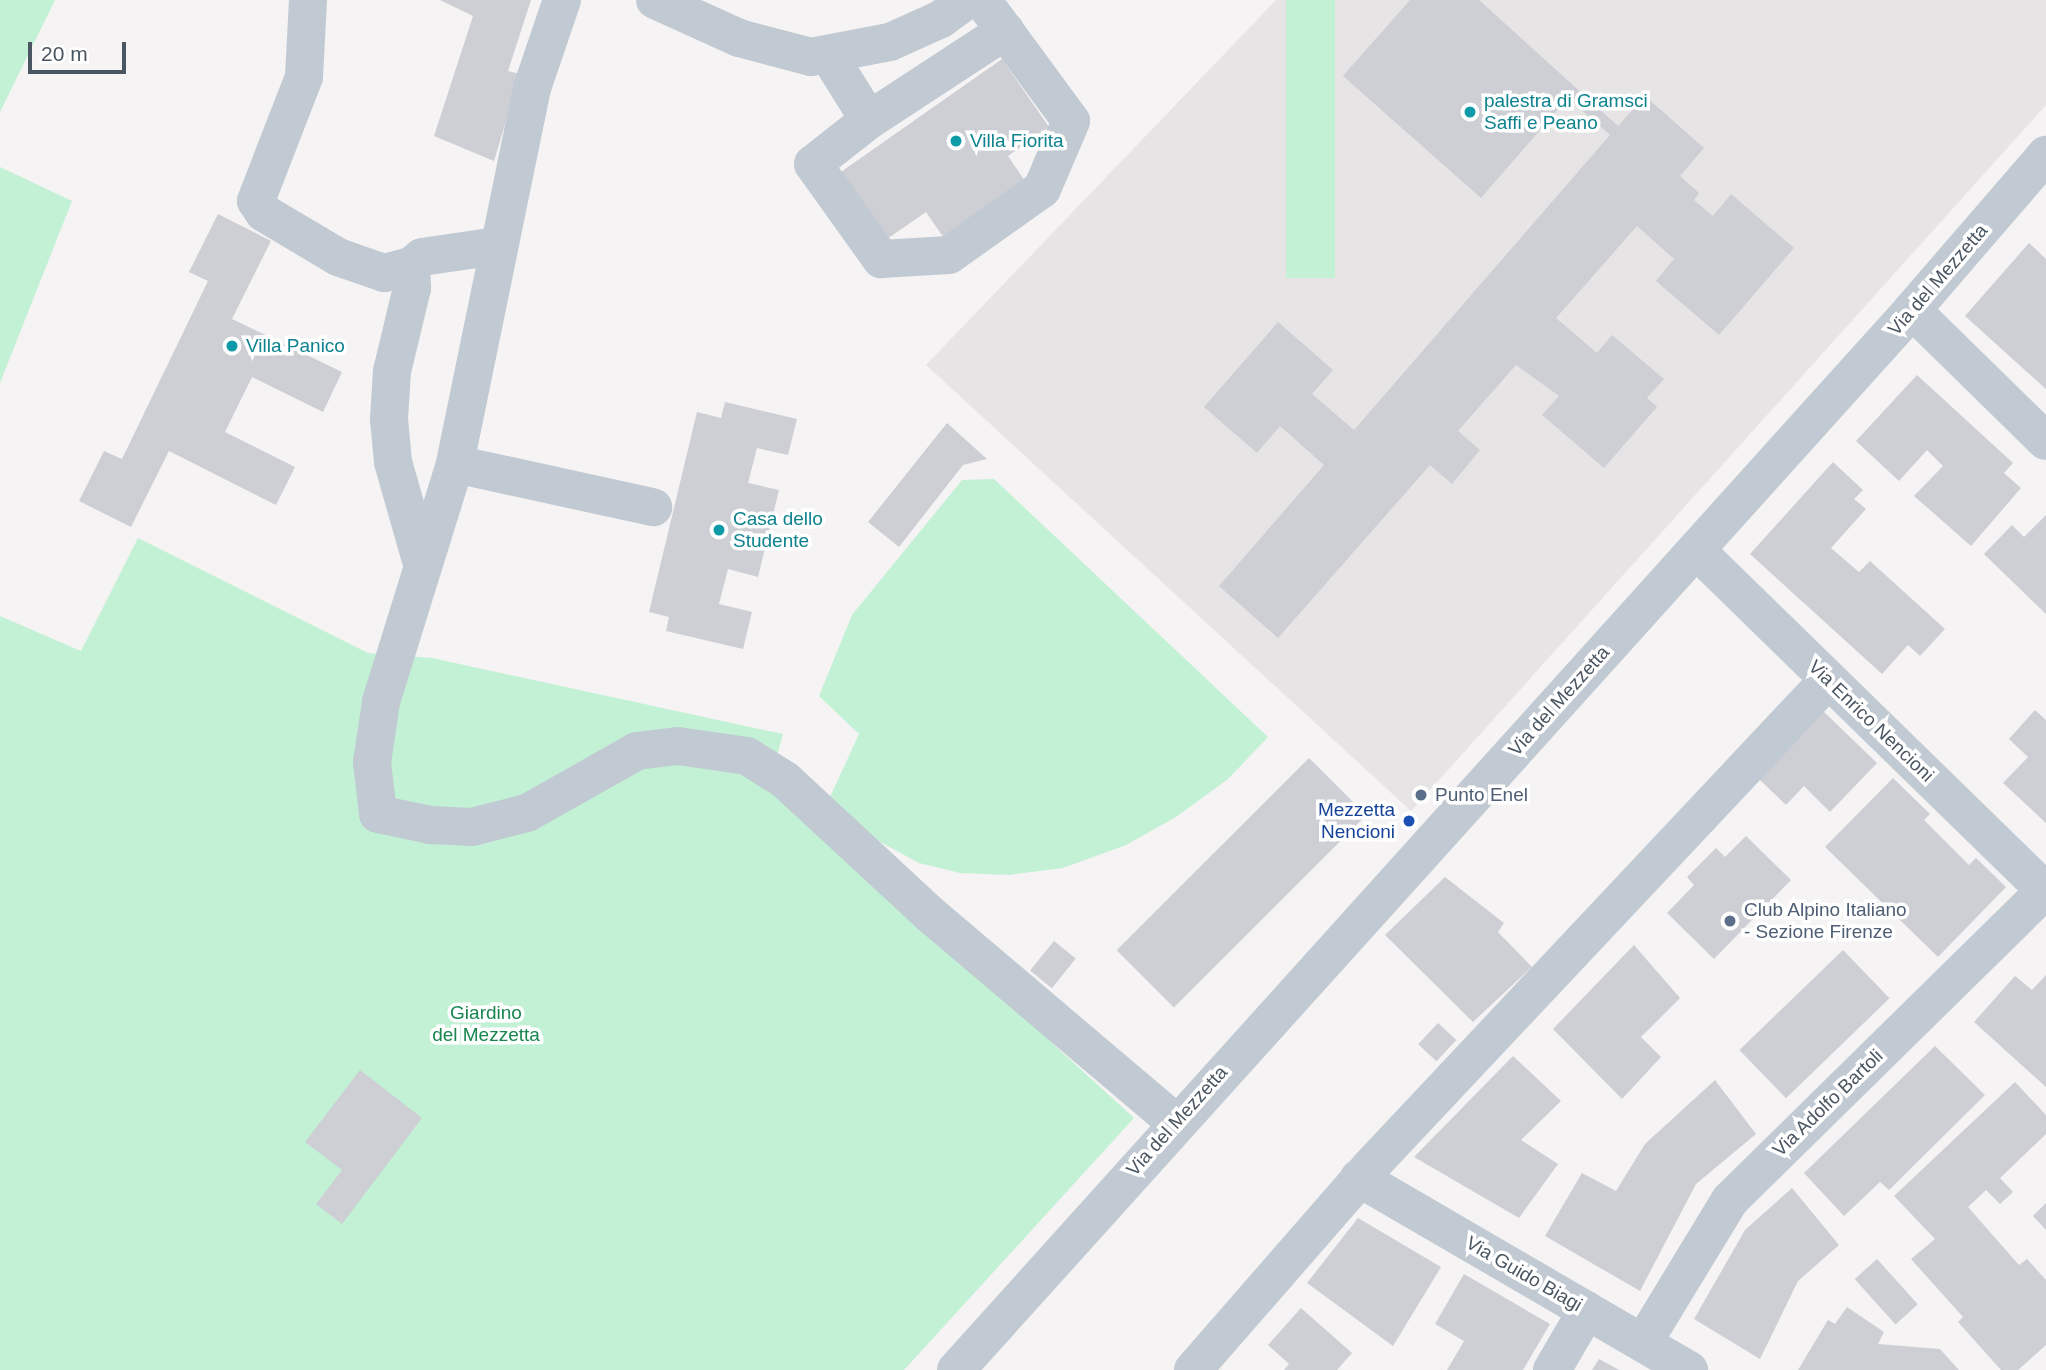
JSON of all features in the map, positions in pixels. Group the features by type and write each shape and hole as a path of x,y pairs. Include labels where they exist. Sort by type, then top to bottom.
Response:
{"street":[{"path":"309,0 304,77 256,201 264,213 338,257 384,273 411,266 422,257 497,246"},
{"path":"562,0 532,88 497,246 495,284 455,464 381,702 373,762 378,814 430,825 472,827 527,813 637,751 678,746 747,756 785,780 932,916 1175,1122"},
{"path":"655,0 723,14 790,54 828,56 913,33 967,0"},
{"path":"982,0 1071,121 1042,189 949,255 881,259 813,164 869,120 1004,31"},
{"path":"828,56 869,120"},
{"name":"Via del Mezzetta","path":"956,1370 1175,1122 1912,310 2046,155"},
{"path":"411,266 412,288 392,371 388,419 393,462 423,567"},
{"path":"1912,310 2046,441"},
{"path":"455,464 653,507"},
{"name":"Via Enrico Nencioni","path":"1696,550 2046,890"},
{"path":"1193,1370 1359,1178 1828,680"},
{"name":"Via Adolfo Bartoli","path":"1643,1343 1730,1200 2046,890"},
{"name":"Via Guido Biagi","path":"1359,1178 1689,1370"},
{"path":"1552,1370 1587,1310"}],"shaded area":[{"path":"1276,0 2046,0 2046,105 1411,811 926,365"}],"green space":[{"path":"0,0 55,0 0,112"},
{"path":"1286,0 1335,0 1335,278 1286,278"},
{"path":"0,167 72,201 0,383"},
{"path":"994,479 1268,737 1228,779 1176,817 1126,845 1063,868 1009,875 960,873 919,863 875,839 830,797 859,734 819,696 852,615 962,480"},
{"name":"Giardino del Mezzetta","path":"138,538 368,653 432,658 783,734 769,784 1134,1118 904,1370 0,1370 0,616 81,651"}],"building":[{"path":"440,0 531,0 508,71 520,74 494,161 434,136 473,16"},
{"path":"1410,0 1479,0 1618,126 1645,96 1704,148 1680,176 1699,193 1694,200 1713,216 1731,194 1794,248 1719,335 1656,281 1674,259 1637,226 1556,318 1597,353 1612,335 1664,379 1647,398 1657,407 1604,468 1542,415 1559,396 1516,365 1458,431 1480,450 1452,484 1430,465 1278,638 1219,586 1324,465 1280,426 1257,453 1204,407 1278,322 1333,370 1312,394 1354,430 1610,135 1568,98 1481,198 1343,76"},
{"name":"Villa Fiorita","path":"1002,59 1049,127 1008,156 1027,184 946,241 926,212 884,241 838,174"},
{"name":"Villa Panico","path":"218,214 271,241 232,319 342,372 323,412 252,377 225,432 295,467 276,505 169,451 131,527 79,501 104,451 122,459 208,281 189,272"},
{"path":"2029,243 2046,259 2046,389 1965,316"},
{"path":"1917,375 2013,463 2004,473 2021,488 1971,546 1914,496 1943,466 1927,450 1899,481 1856,441"},
{"name":"Casa dello Studente","path":"725,402 797,419 788,455 757,448 748,483 779,490 758,577 728,569 719,604 752,612 743,649 666,631 669,617 649,612 697,412 721,418"},
{"path":"947,423 987,459 963,465 899,547 868,522"},
{"path":"1833,462 1863,490 1854,499 1866,509 1831,548 1859,572 1870,561 1945,629 1920,656 1908,645 1882,674 1750,554"},
{"path":"2046,515 2046,614 1984,554 2012,525 2024,537"},
{"path":"2035,710 2046,720 2046,823 2003,783 2028,757 2009,739"},
{"path":"1823,711 1877,763 1830,812 1804,786 1786,805 1759,779"},
{"path":"1309,758 1366,815 1174,1008 1117,950"},
{"path":"1893,778 1930,814 1924,820 1969,865 1976,858 2006,887 1938,957 1825,847"},
{"path":"1746,836 1791,880 1714,959 1667,913 1694,885 1687,877 1716,848 1725,857"},
{"path":"1445,877 1504,923 1498,932 1532,967 1473,1022 1385,935"},
{"path":"1054,941 1076,959 1052,988 1030,971"},
{"path":"1634,945 1680,998 1641,1037 1661,1057 1622,1099 1553,1029"},
{"path":"1843,950 1890,998 1786,1098 1739,1050"},
{"path":"2046,975 2046,1087 1974,1022 2015,976 2032,990"},
{"path":"1438,1023 1456,1040 1437,1061 1418,1044"},
{"path":"1935,1046 1985,1095 1889,1190 1880,1182 1844,1216 1804,1173"},
{"path":"1513,1056 1561,1101 1521,1140 1558,1164 1519,1218 1414,1157"},
{"path":"360,1070 422,1118 342,1224 316,1204 342,1170 305,1142"},
{"path":"1715,1080 1756,1134 1696,1184 1640,1291 1545,1236 1582,1173 1616,1191 1645,1144"},
{"path":"2015,1082 2046,1115 2046,1134 2000,1178 2013,1192 2000,1204 1986,1190 1968,1207 2019,1265 2027,1259 2046,1280 2046,1345 2018,1370 2001,1370 1958,1322 1963,1317 1911,1259 1935,1239 1894,1196"},
{"path":"1792,1188 1839,1245 1798,1281 1760,1359 1694,1319 1745,1230"},
{"path":"2046,1203 2046,1230 2033,1216"},
{"path":"1358,1218 1441,1267 1393,1346 1307,1283"},
{"path":"1877,1259 1918,1304 1896,1324 1855,1279"},
{"path":"1464,1274 1550,1324 1523,1370 1447,1370 1464,1341 1435,1324"},
{"path":"1847,1307 1884,1332 1878,1344 1940,1349 1959,1370 1798,1370 1828,1320 1835,1324"},
{"path":"1301,1308 1352,1353 1337,1370 1284,1370 1289,1364 1268,1345"},
{"path":"1599,1359 1619,1370 1592,1370"}],"place":[{"name":"palestra di Gramsci Saffi e Peano","path":"1470,112"},
{"name":"Villa Fiorita","path":"956,141"},
{"name":"Villa Panico","path":"232,346"},
{"name":"Casa dello Studente","path":"719,530"},
{"name":"Punto Enel","path":"1421,795"},
{"name":"Mezzetta Nencioni","path":"1409,821"},
{"name":"Club Alpino Italiano - Sezione Firenze","path":"1730,921"}]}
